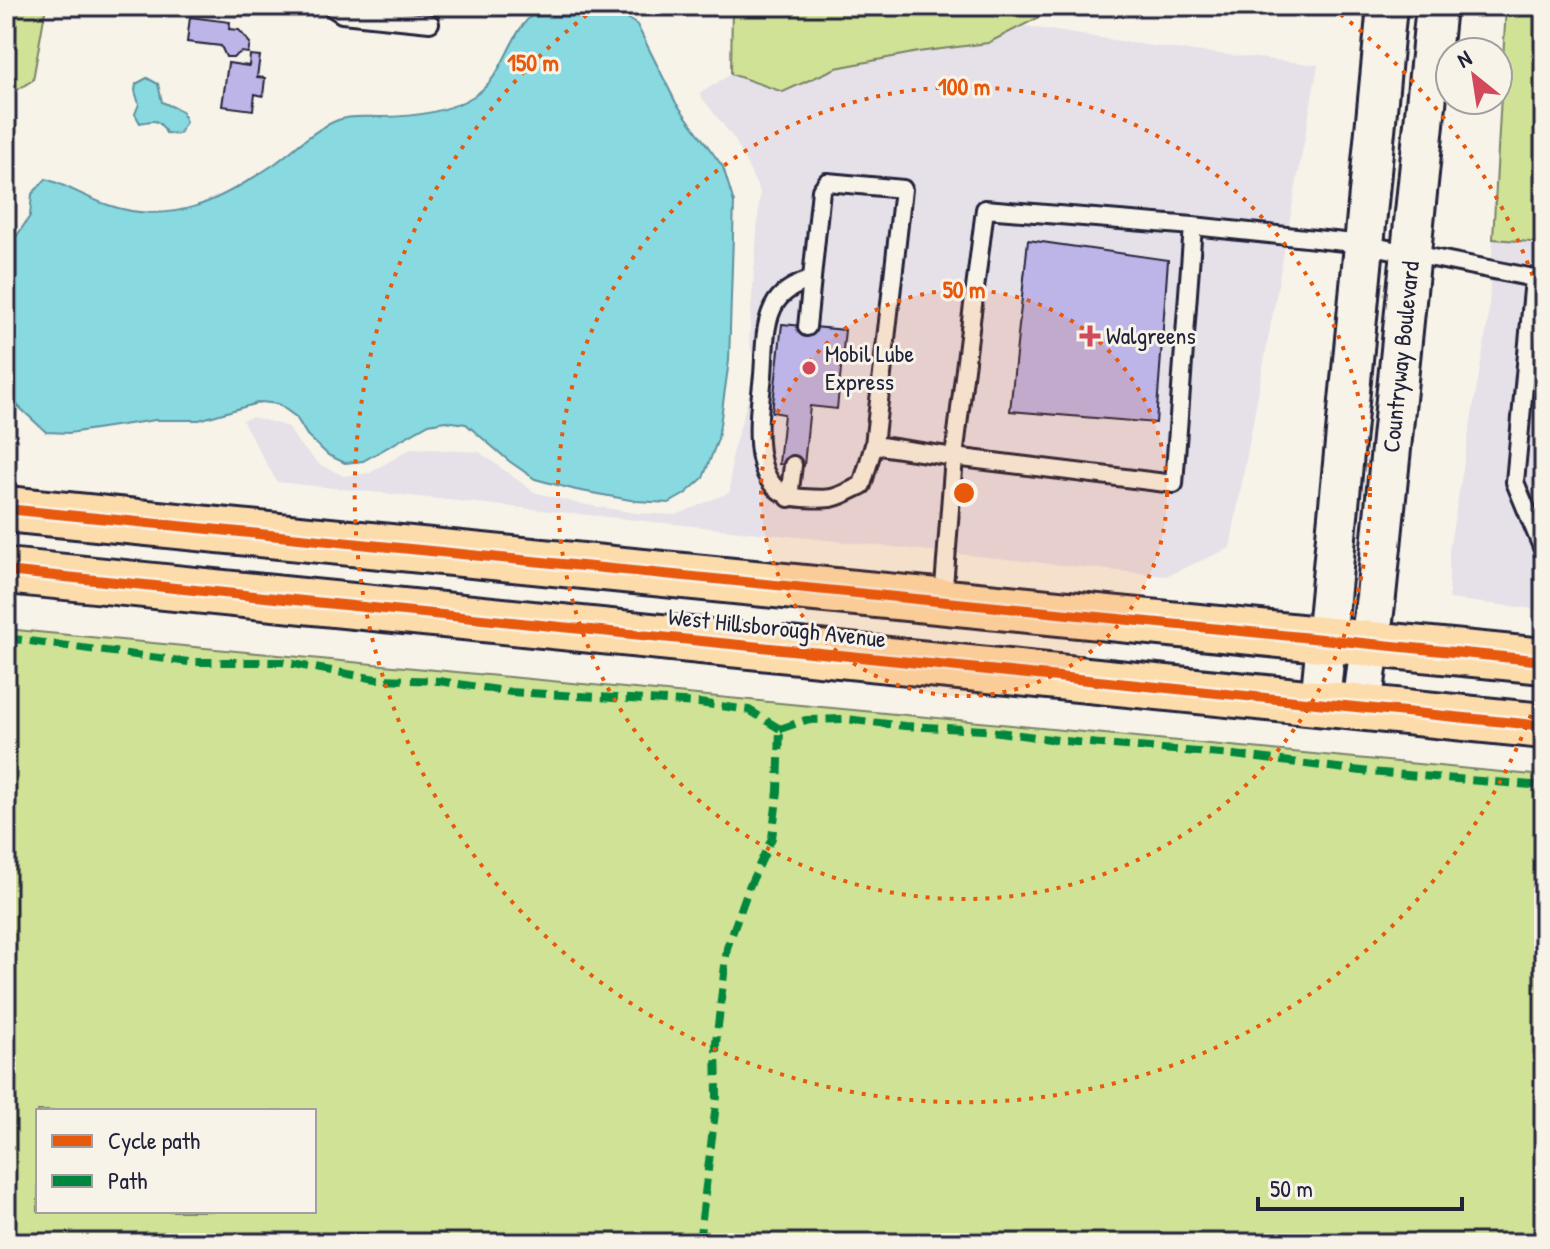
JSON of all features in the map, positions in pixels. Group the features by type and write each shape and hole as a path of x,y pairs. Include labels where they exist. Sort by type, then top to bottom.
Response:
{"main road":[{"name":"West Hillsborough Avenue","path":"6,509 1544,661"},
{"name":"West Hillsborough Avenue","path":"6,571 1544,726"}],"street":[{"name":"Countryway Boulevard","path":"1320,703 1387,6"},
{"name":"Countryway Boulevard","path":"1362,708 1436,6"}],"lane":[{"path":"330,6 342,14 430,23"},
{"path":"807,327 812,279 821,190 827,182 903,189 874,445 862,485 834,500 789,498 771,484 761,462 758,416 768,322 776,302 792,286 812,279"},
{"path":"942,602 954,457 985,209 1363,244 1539,279 1515,482 1544,552"},
{"path":"874,445 1174,484 1193,226"},
{"path":"789,498 793,465"}],"shaded area":[{"path":"1024,26 1158,47 1318,65 1230,548 1166,576 277,482 242,420 253,417 288,427 299,444 320,465 344,476 370,473 412,448 479,452 534,492 575,503 636,513 676,515 730,492 732,454 756,372 749,339 760,192 735,140 699,94 731,74 783,92 835,68 918,52 988,43"},
{"path":"1493,239 1544,243 1544,610 1449,599 1449,551 1488,321"}],"green space":[{"path":"6,6 46,6 33,80 6,97"},
{"path":"732,6 1061,6 988,43 918,52 836,68 783,92 731,74"},
{"path":"1506,6 1544,6 1544,243 1493,239 1500,116 1514,116 1514,36 1504,36"},
{"path":"6,629 1544,776 1544,1243 6,1243"}],"water":[{"path":"544,6 610,6 637,25 676,103 723,167 734,203 729,361 718,439 703,478 685,494 669,503 636,501 535,479 466,424 445,421 429,424 363,461 345,463 328,455 307,435 296,417 278,404 261,402 199,420 155,420 69,433 46,432 18,406 7,391 6,252 30,216 32,194 46,179 100,202 131,211 153,213 195,206 254,178 312,134 338,120 417,115 464,102 486,87 522,26"},
{"path":"147,78 158,84 162,102 182,111 186,122 179,134 166,133 156,121 140,123 135,114 139,104 136,84"}],"building":[{"path":"190,17 230,22 229,29 239,30 250,43 248,53 226,57 221,46 187,42"},
{"path":"250,55 260,56 257,77 265,78 263,96 255,94 253,110 222,106 228,63 249,66"},
{"name":"Walgreens","path":"1028,240 1168,260 1156,423 1010,411"},
{"name":"Mobil Lube Express","path":"782,324 845,330 837,409 810,406 804,466 779,464 784,414 772,412"}],"marked path":[{"path":"6,638 189,662 282,662 376,679 439,681 511,692 699,703 749,710 780,729"},
{"path":"780,729 806,720 846,719 1234,755 1370,772 1544,786"},
{"path":"699,1243 717,1096 716,1043 727,948 749,887 772,838 778,791 780,729"}],"cycle path":[{"path":"6,509 1544,661"},
{"path":"6,571 1544,726"}],"place":[{"name":"Walgreens","path":"1090,336"},
{"name":"Mobil Lube Express","path":"809,368"}]}
